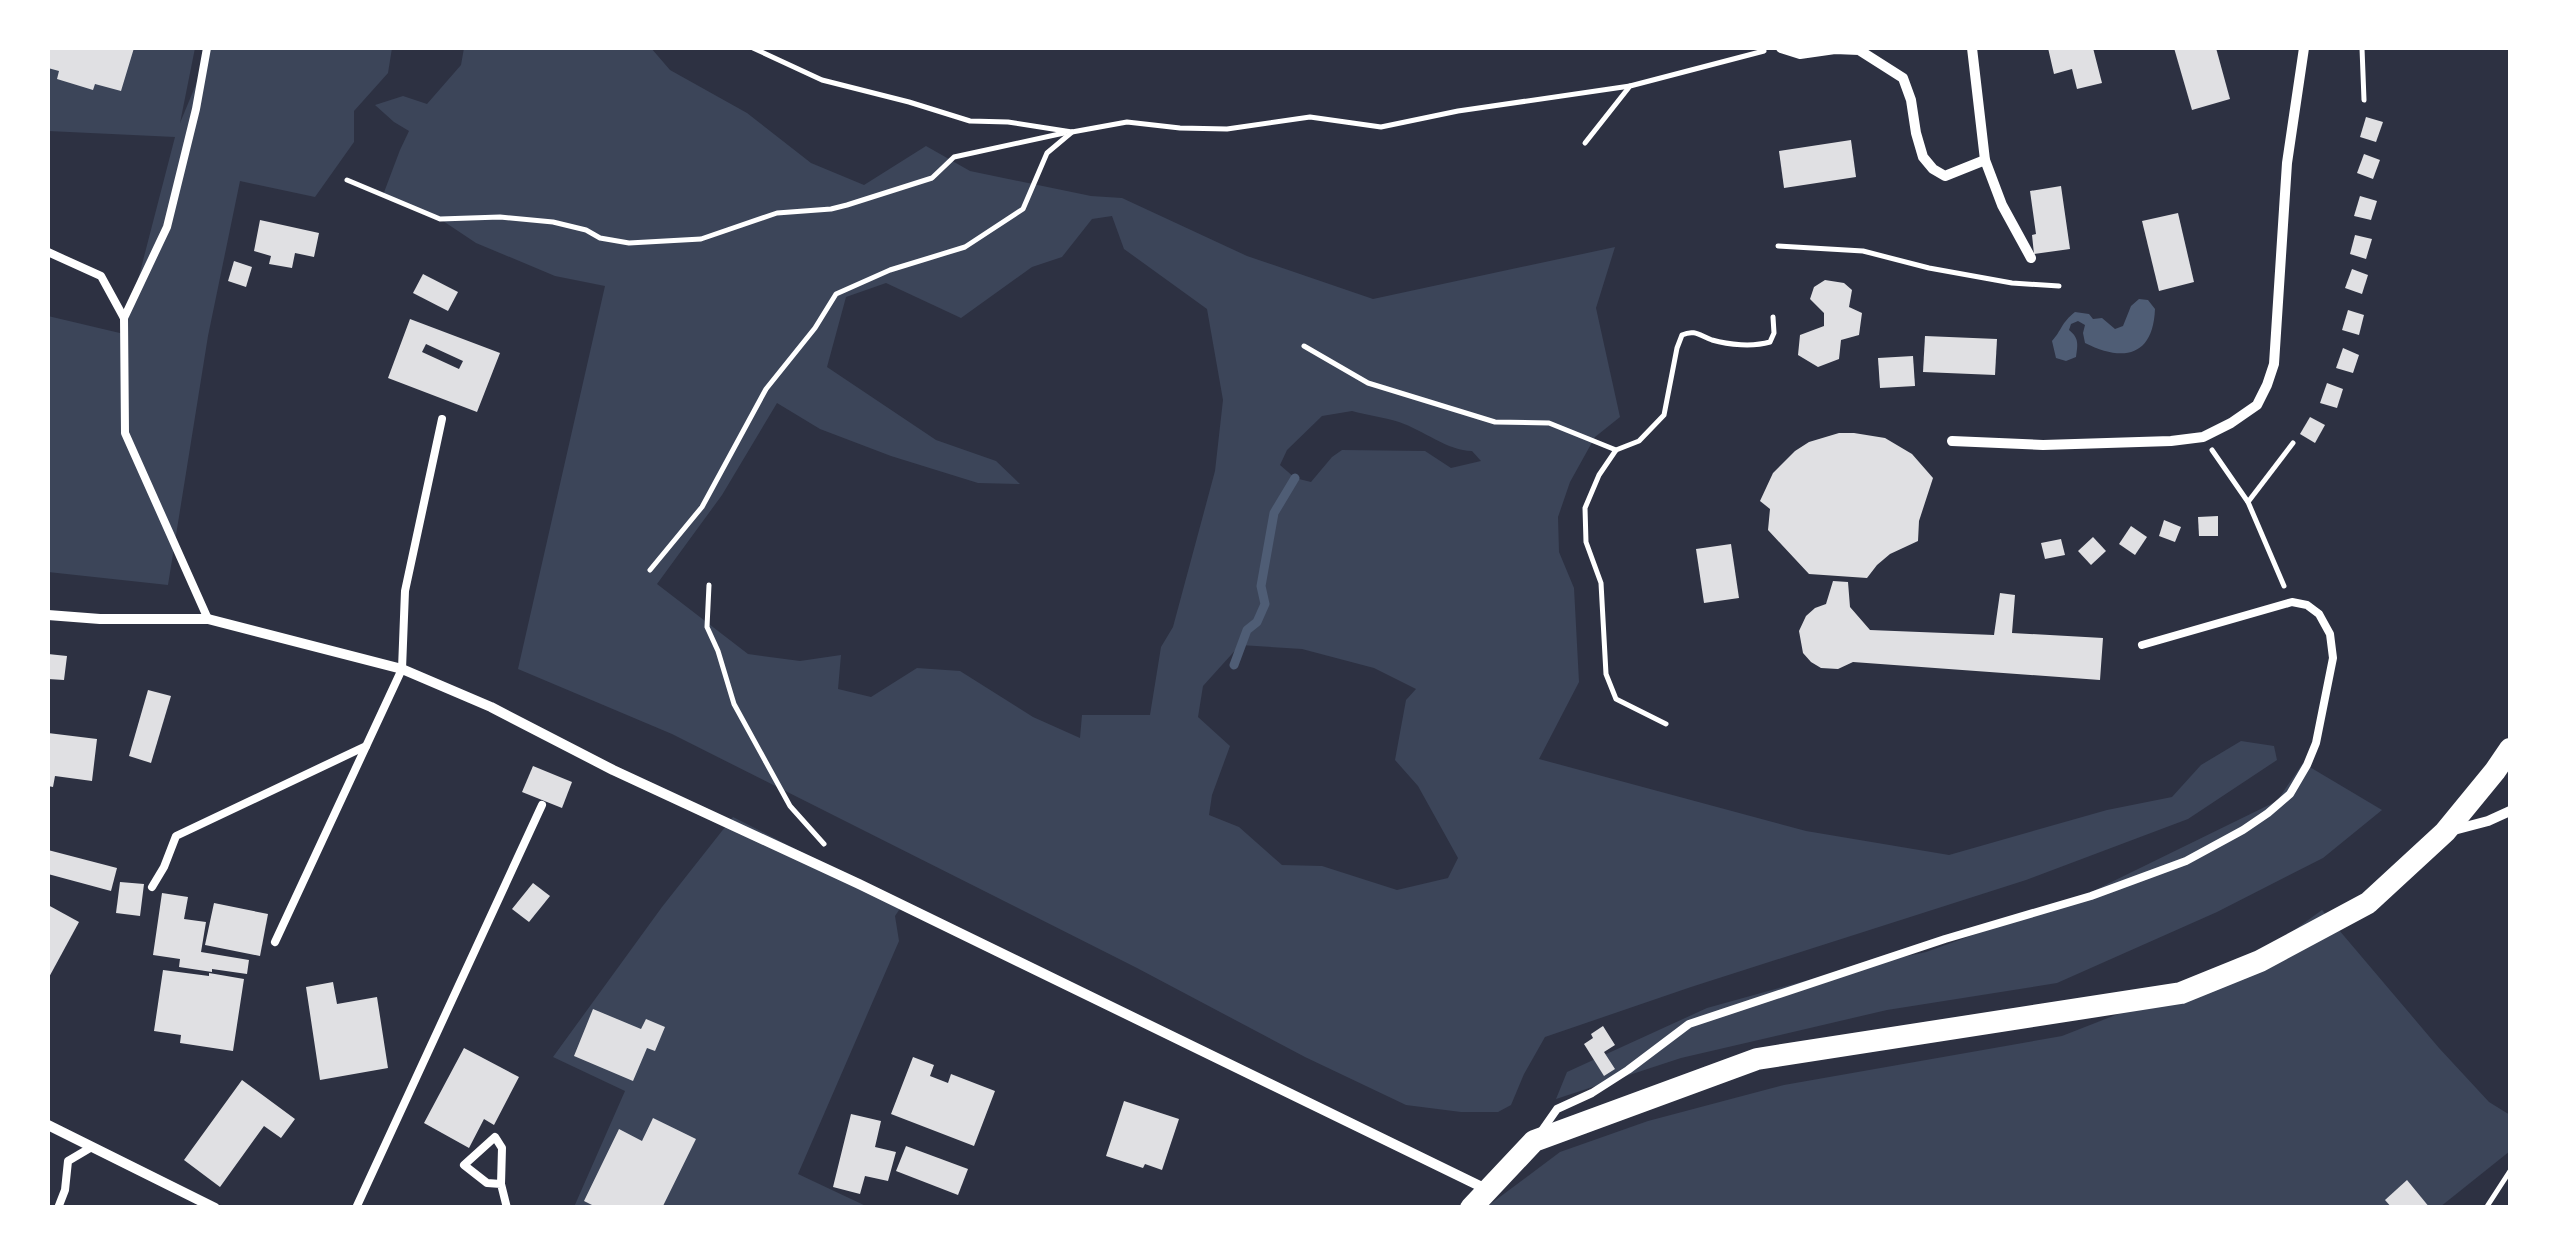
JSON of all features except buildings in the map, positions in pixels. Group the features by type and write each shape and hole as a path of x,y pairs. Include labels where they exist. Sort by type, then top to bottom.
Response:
{"main road":[{"path":"1471,1208 1534,1141 1758,1060 2181,993 2260,961 2368,903 2445,832 2510,749"}],"street":[{"path":"1782,48 1800,54 1859,50 1904,78 1922,157 1933,168 1945,176 1985,160"},
{"path":"1972,48 1985,160 2002,205 2031,258"},
{"path":"1952,441 2043,445 2203,437 2257,405 2274,364 2287,163 2304,48"},
{"path":"48,615 100,619 208,618 402,669 491,707 613,770 860,884 1487,1190"},
{"path":"2445,832 2510,811"},
{"path":"48,1125 214,1208"}],"lane":[{"path":"207,48 167,227 124,318 125,433 208,618"},
{"path":"48,252 100,276 124,318"},
{"path":"275,942 402,669 406,591 442,419"},
{"path":"1534,1141 1557,1109 1616,1078 1690,1024 1945,939 2091,896 2186,860 2243,830 2290,794 2316,743 2333,658 2330,634 2319,614 2307,605 2292,602 2142,645"},
{"path":"152,887 176,836 366,746"},
{"path":"356,1208 542,806"},
{"path":"501,1184 488,1183 464,1165 495,1137 502,1148 501,1184 507,1208"},
{"path":"58,1208 65,1190 68,1161 90,1148"}],"path":[{"path":"753,48 822,80 970,121 1008,122 1072,132"},
{"path":"347,180 440,220 500,217 553,222 586,230 600,238 630,243 701,239 777,214 832,208 932,178 954,158 1128,122 1226,129 1310,117 1381,127 1458,111 1630,86 1782,48"},
{"path":"2362,48 2364,100"},
{"path":"1585,143 1630,86"},
{"path":"650,570 702,507 766,389 815,328 836,294 890,270 965,247 1023,209 1046,153 1072,132"},
{"path":"1778,246 1863,252 2012,283 2059,286"},
{"path":"1666,724 1616,699 1606,674 1601,583 1586,542 1585,508 1599,475 1616,450 1640,441 1664,415 1682,335 1695,332 1713,340 1756,346 1772,339 1773,317"},
{"path":"1304,346 1368,383 1495,422 1549,423 1616,450"},
{"path":"2203,437 2248,502 2292,602"},
{"path":"2248,502 2293,443"},
{"path":"709,585 707,627 734,704 790,806 825,845"},
{"path":"2486,1208 2510,1170"}],"shaded area":[{"path":"48,48 195,48 180,123 211,48 392,48 388,73 354,111 354,142 315,197 240,181 208,336 168,585 48,572 48,316 124,334 175,137 48,131"},
{"path":"464,48 651,48 670,70 747,113 811,163 864,185 926,146 970,171 1091,196 1122,198 1247,256 1373,299 1615,247 1596,308 1620,417 1595,437 1570,482 1558,517 1559,552 1574,588 1579,682 1539,759 1806,831 1949,855 2107,810 2172,797 2201,765 2241,741 2274,746 2277,760 2188,819 2026,880 1545,1037 1511,1105 1498,1112 1406,1105 672,734 518,669 605,286 555,276 476,243 440,219 383,195 409,131 375,105 403,96 427,104 461,65","holes":["1112,216 1124,249 1207,309 1223,400 1215,471 1173,627 1161,647 1150,715 1082,715 1080,738 1033,717 960,671 917,668 871,697 838,689 841,655 800,661 748,654 657,584 722,495 777,403 820,429 891,456 978,483 1020,484 996,461 936,440 827,367 846,297 886,283 961,318 1032,267 1062,257 1092,219","1352,411 1399,422 1454,448 1472,451 1481,461 1451,468 1425,451 1342,450 1311,482 1295,478 1280,465 1287,450 1322,416","1240,645 1302,649 1374,668 1416,689 1406,700 1395,760 1418,786 1458,858 1448,878 1397,890 1322,866 1282,865 1239,827 1209,815 1230,746 1198,717 1203,686"]},
{"path":"2139,299 2148,300 2155,309 2149,337 2142,346 2123,353 2099,349 2085,343 2085,325 2078,321 2069,330 2077,342 2076,357 2066,361 2056,358 2052,341 2075,312 2102,318 2115,329 2123,326 2131,306"},
{"path":"2303,763 2382,810 2323,858 2217,912 2057,983 1887,1010 1681,1058 1556,1099 1567,1072 1707,1008 1926,952 2089,893 2277,801"},
{"path":"733,817 903,904 895,916 899,941 798,1174 868,1207 574,1207 625,1091 553,1057"},
{"path":"2322,910 2439,1048 2489,1102 2510,1115 2510,1151 2440,1207 1485,1208 1560,1152 1648,1121 1784,1085 2062,1036 2159,998 2279,941"}],"waterway":[{"path":"1234,665 1247,630 1257,622 1265,604 1261,586 1274,513 1295,478"}]}
